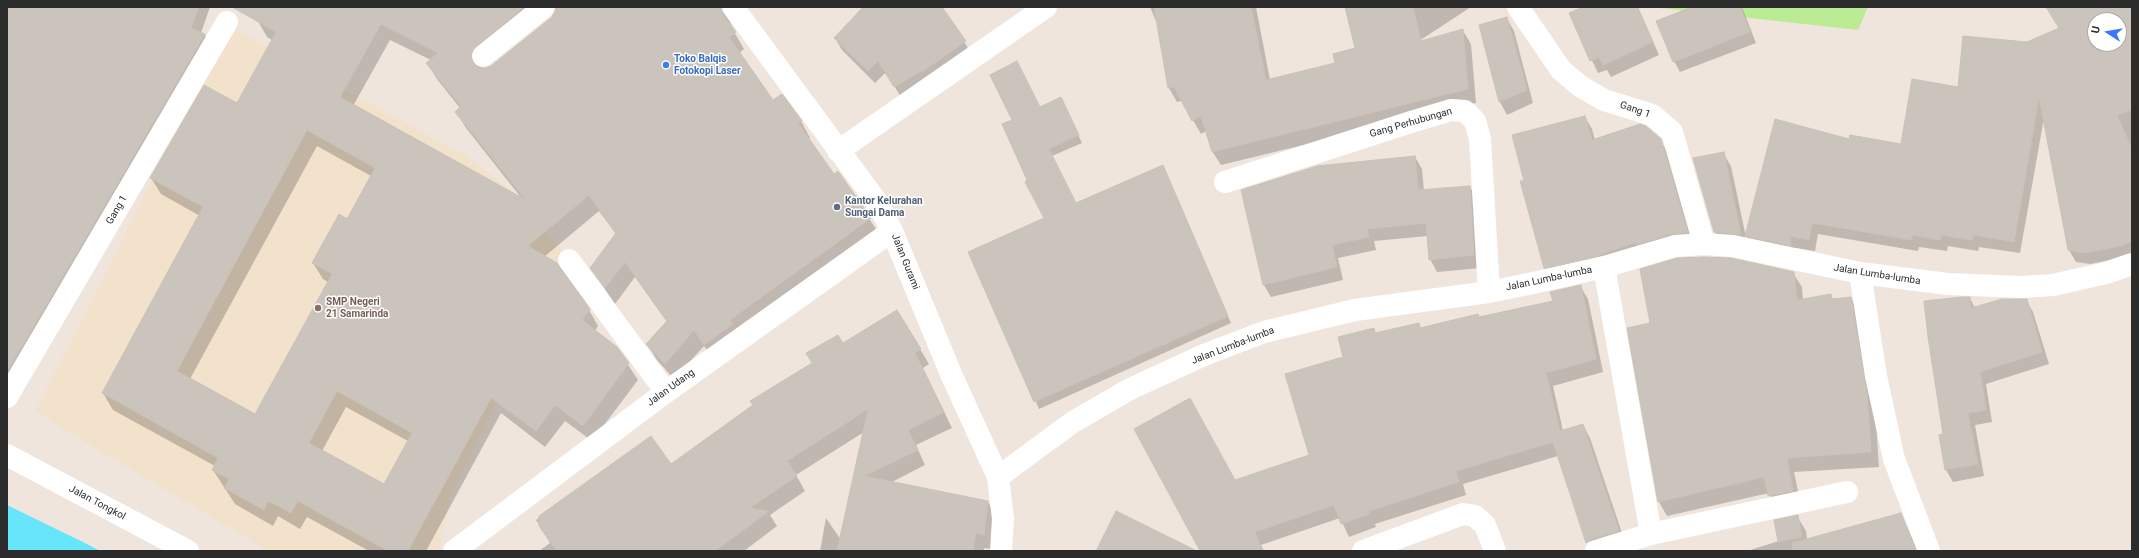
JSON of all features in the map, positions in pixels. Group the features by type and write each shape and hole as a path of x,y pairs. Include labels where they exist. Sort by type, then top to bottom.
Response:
{"street":[{"path":"483,56 544,7"},
{"name":"Jalan Gurami","path":"733,7 877,202 892,231 951,374 998,477 1003,519 1001,551"},
{"path":"838,151 1046,7"},
{"name":"Gang 1","path":"1518,7 1561,70 1580,86 1604,100 1652,115 1672,132 1704,244"},
{"name":"Gang 1","path":"7,398 227,22"},
{"name":"Gang Perhubungan","path":"1225,182 1450,110 1465,111 1475,121 1480,139 1489,292"},
{"name":"Jalan Udang","path":"454,551 666,392 892,231"},
{"name":"Jalan Lumba-lumba","path":"998,477 1073,422 1130,389 1204,355 1264,332 1355,310 1489,292 1604,267 1662,249 1704,244 1740,248 1860,274 1948,284 2022,287 2053,285 2080,280 2132,264"},
{"path":"569,260 666,392"},
{"path":"1604,267 1651,534"},
{"path":"1860,274 1876,376 1894,460 1929,551"},
{"name":"Jalan Tongkol","path":"7,455 188,551"},
{"path":"1596,551 1651,534 1847,492"},
{"path":"1362,551 1464,514 1475,516 1485,524 1495,551"}],"shaded area":[{"name":"SMP Negeri 21 Samarinda","path":"234,29 470,158 512,191 576,267 522,350 450,498 439,551 269,551 70,433 36,410 187,111"}],"green space":[{"path":"1650,7 1868,7 1858,30"}],"water":[{"path":"7,505 89,545 100,551 7,551"}],"building":[{"path":"7,7 199,7 191,28 205,34 7,372"},
{"path":"232,7 524,7 472,51 471,58 473,63 478,67 485,68 491,66 552,17 556,7 721,7 723,14 736,32 729,37 773,100 782,94 802,121 798,123 834,174 838,171 871,218 730,320 733,324 704,345 694,330 665,364 646,344 667,321 625,262 605,288 590,268 616,233 589,195 528,246 557,263 590,309 582,320 617,347 629,363 583,426 555,405 536,431 491,398 408,551 388,551 298,501 291,513 268,501 264,510 224,488 229,479 212,470 218,458 102,393 203,207 150,178 204,85 237,103 276,32","holes":["381,24 438,53 426,63 461,106 455,112 526,200 340,97","307,130 375,168 347,219 339,214 312,263 332,274 255,414 177,371","337,391 412,433 384,484 309,443"]},
{"path":"863,7 942,7 966,41 922,72 921,71 894,87 878,61 868,71 834,38"},
{"path":"1154,7 1251,7 1266,80 1335,63 1333,54 1355,48 1345,7 1413,7 1421,41 1463,29 1468,89 1212,152 1201,116 1192,121 1174,87 1168,88"},
{"path":"1583,7 1637,7 1653,42 1603,65 1599,57 1590,61 1569,13"},
{"path":"1692,7 1741,7 1750,32 1673,62 1656,21"},
{"path":"2046,7 2132,7 2132,110 2117,115 2132,149 2132,241 2121,246 2083,253 2068,250 2039,97 2014,242 1973,235 1972,240 1941,235 1940,240 1912,235 1912,240 1812,223 1809,240 1790,236 1791,246 1745,236 1775,119 1849,139 1850,135 1901,144 1912,79 1958,87 1963,36 2027,42 2059,28"},
{"path":"1507,17 1527,90 1499,102 1479,25"},
{"path":"1017,61 1040,107 1061,97 1079,135 1049,149 1076,203 1163,165 1228,316 1034,402 968,252 1044,218 1025,182 1027,180 1002,124 1012,120 990,75"},
{"path":"1585,116 1592,140 1640,124 1646,126 1661,139 1688,233 1671,234 1636,245 1636,242 1593,257 1544,268 1520,181 1524,181 1512,135"},
{"path":"1724,152 1741,235 1714,232 1693,158"},
{"path":"1415,156 1418,190 1470,186 1474,255 1429,260 1426,223 1367,229 1369,237 1332,245 1337,267 1263,285 1241,190 1317,166"},
{"path":"1677,258 1731,258 1794,272 1797,300 1831,294 1832,299 1851,297 1867,393 1871,452 1787,458 1793,491 1768,496 1764,477 1658,502 1627,328 1650,323 1640,269"},
{"path":"1581,285 1596,359 1546,373 1560,431 1583,424 1619,531 1592,539 1586,543 1553,442 1456,471 1459,482 1369,511 1370,514 1341,524 1334,505 1255,532 1262,551 1200,551 1134,429 1190,398 1235,480 1309,455 1285,374 1343,357 1338,337 1374,328 1375,333 1419,323 1420,328 1478,314 1479,317 1553,301 1550,292"},
{"path":"1970,297 1971,308 2002,299 2027,299 2042,352 1980,372 1986,410 1968,413 1978,464 1945,470 1939,435 1943,434 1924,301"},
{"path":"897,310 921,349 915,353 944,412 908,430 918,450 864,476 988,501 984,535 976,533 973,551 837,551 868,409 787,461 797,476 750,508 769,511 715,551 557,551 539,526 539,516 651,436 671,464 753,405 750,401 812,363 806,353 838,335 843,343"},
{"path":"1116,511 1197,551 1096,551"},
{"path":"1901,513 1916,551 1793,551 1792,543"},
{"path":"1798,515 1802,537 1778,542 1774,520"}],"place":[{"name":"Toko Balqis Fotokopi Laser","path":"666,65"},
{"name":"Kantor Kelurahan Sungai Dama","path":"837,207"},
{"name":"SMP Negeri 21 Samarinda","path":"318,308"}]}
